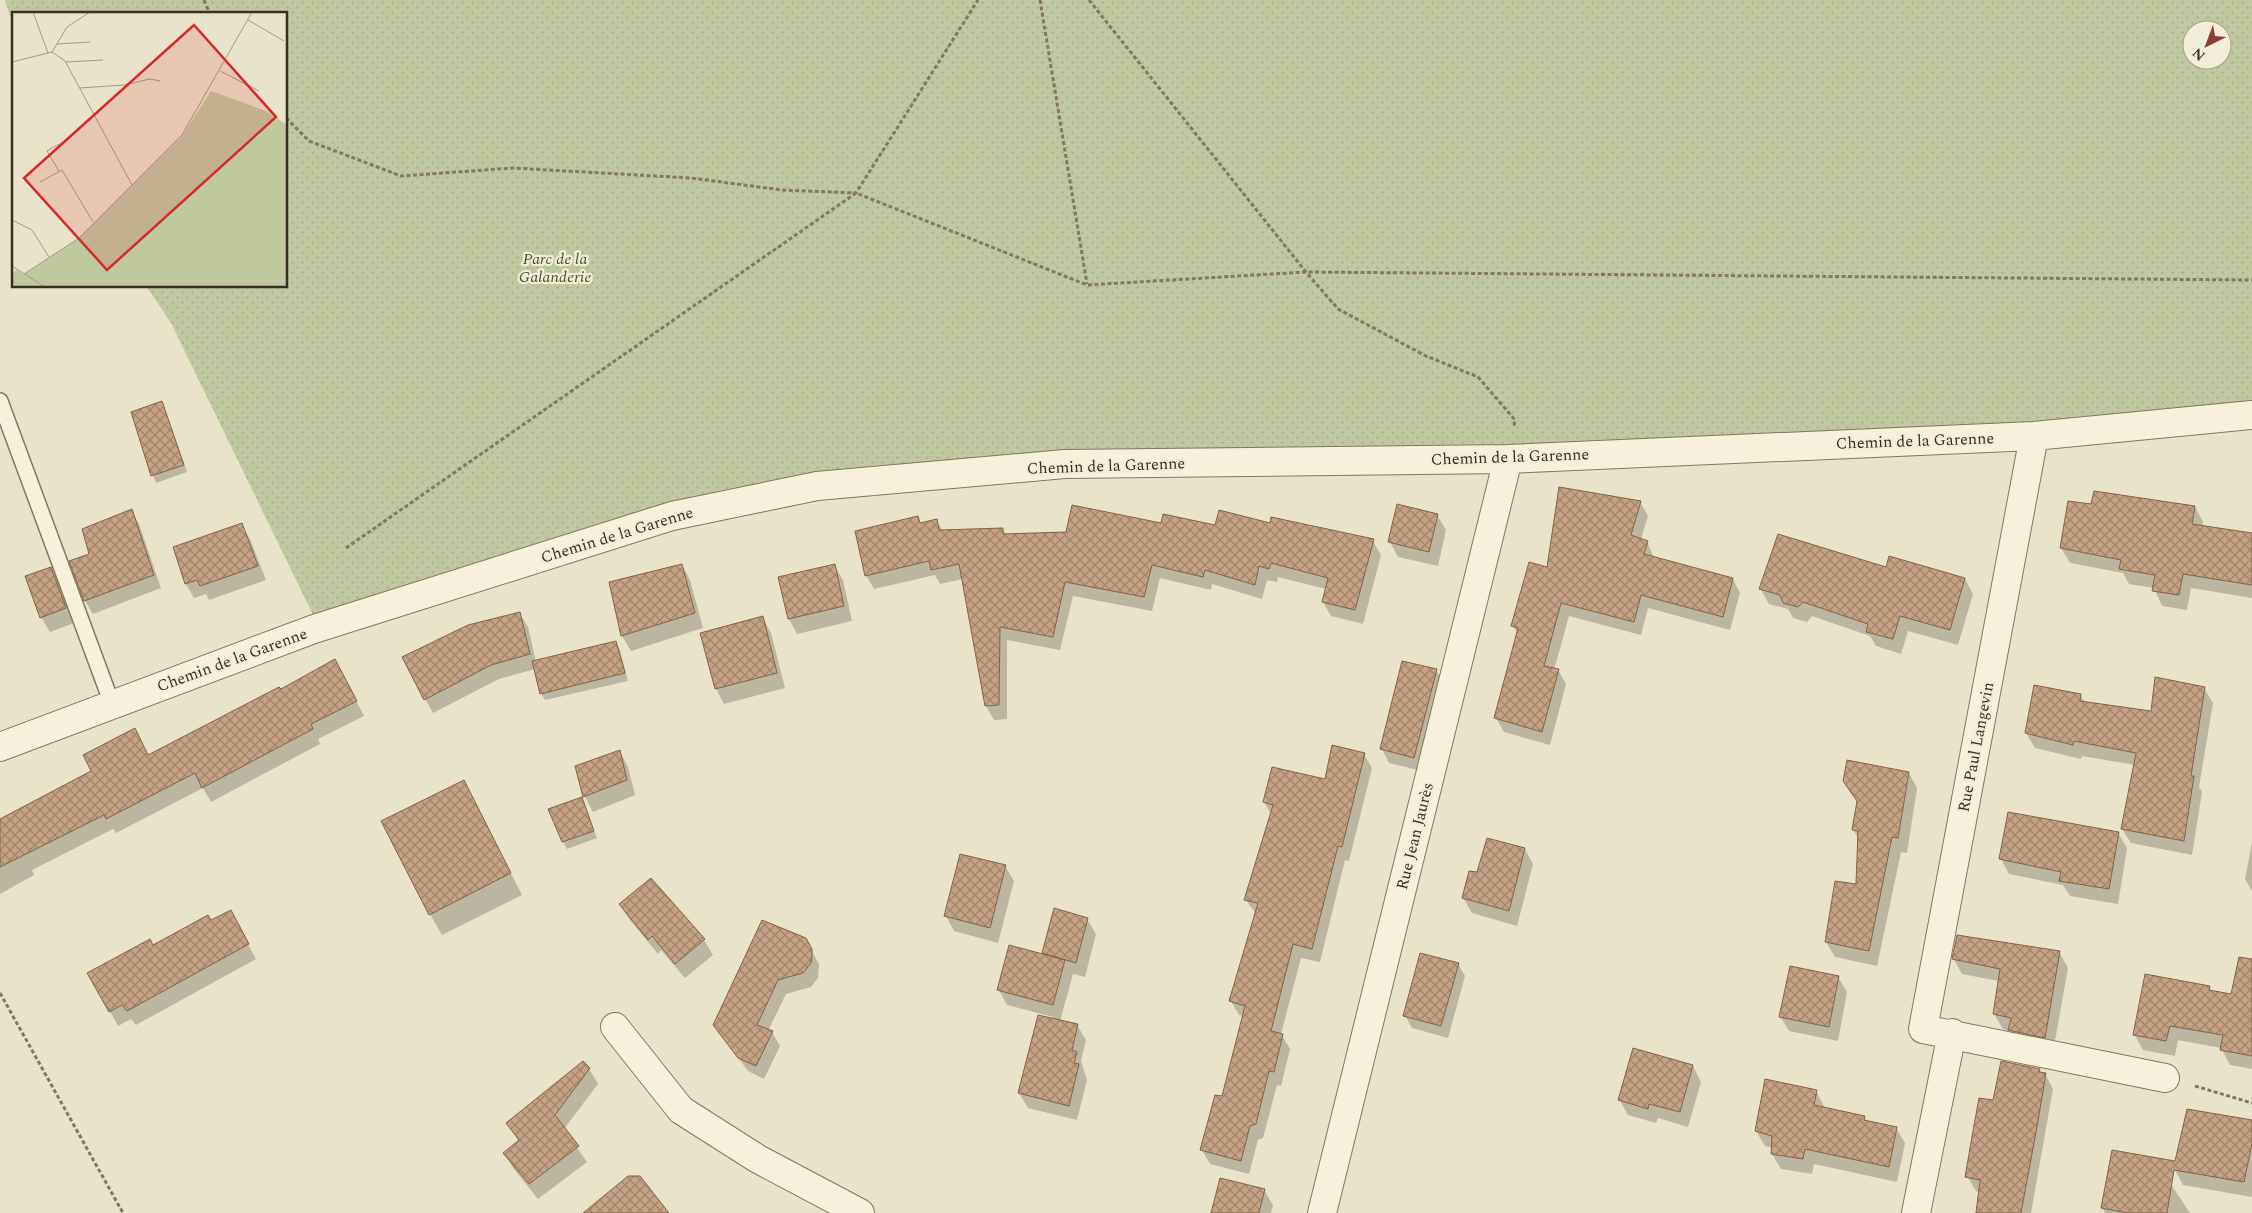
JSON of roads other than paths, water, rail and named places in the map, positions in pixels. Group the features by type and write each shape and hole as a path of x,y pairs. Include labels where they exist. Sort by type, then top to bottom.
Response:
{"street":[{"name":"Chemin de la Garenne","path":"0,747 299,634 672,516 817,486 1065,464 1508,458 2034,436 2252,415"},
{"name":"Rue Paul Langevin","path":"2034,436 1923,1029 1952,1033 2165,1078"},
{"name":"Rue Jean Jaurès","path":"1322,1213 1508,458"},
{"path":"615,1027 681,1110 758,1159 860,1213"},
{"path":"1916,1213 1952,1033"}],"lane":[{"path":"0,401 112,704"}],"park label":[{"name":"Parc de la Galanderie","path":"555,268"}]}
